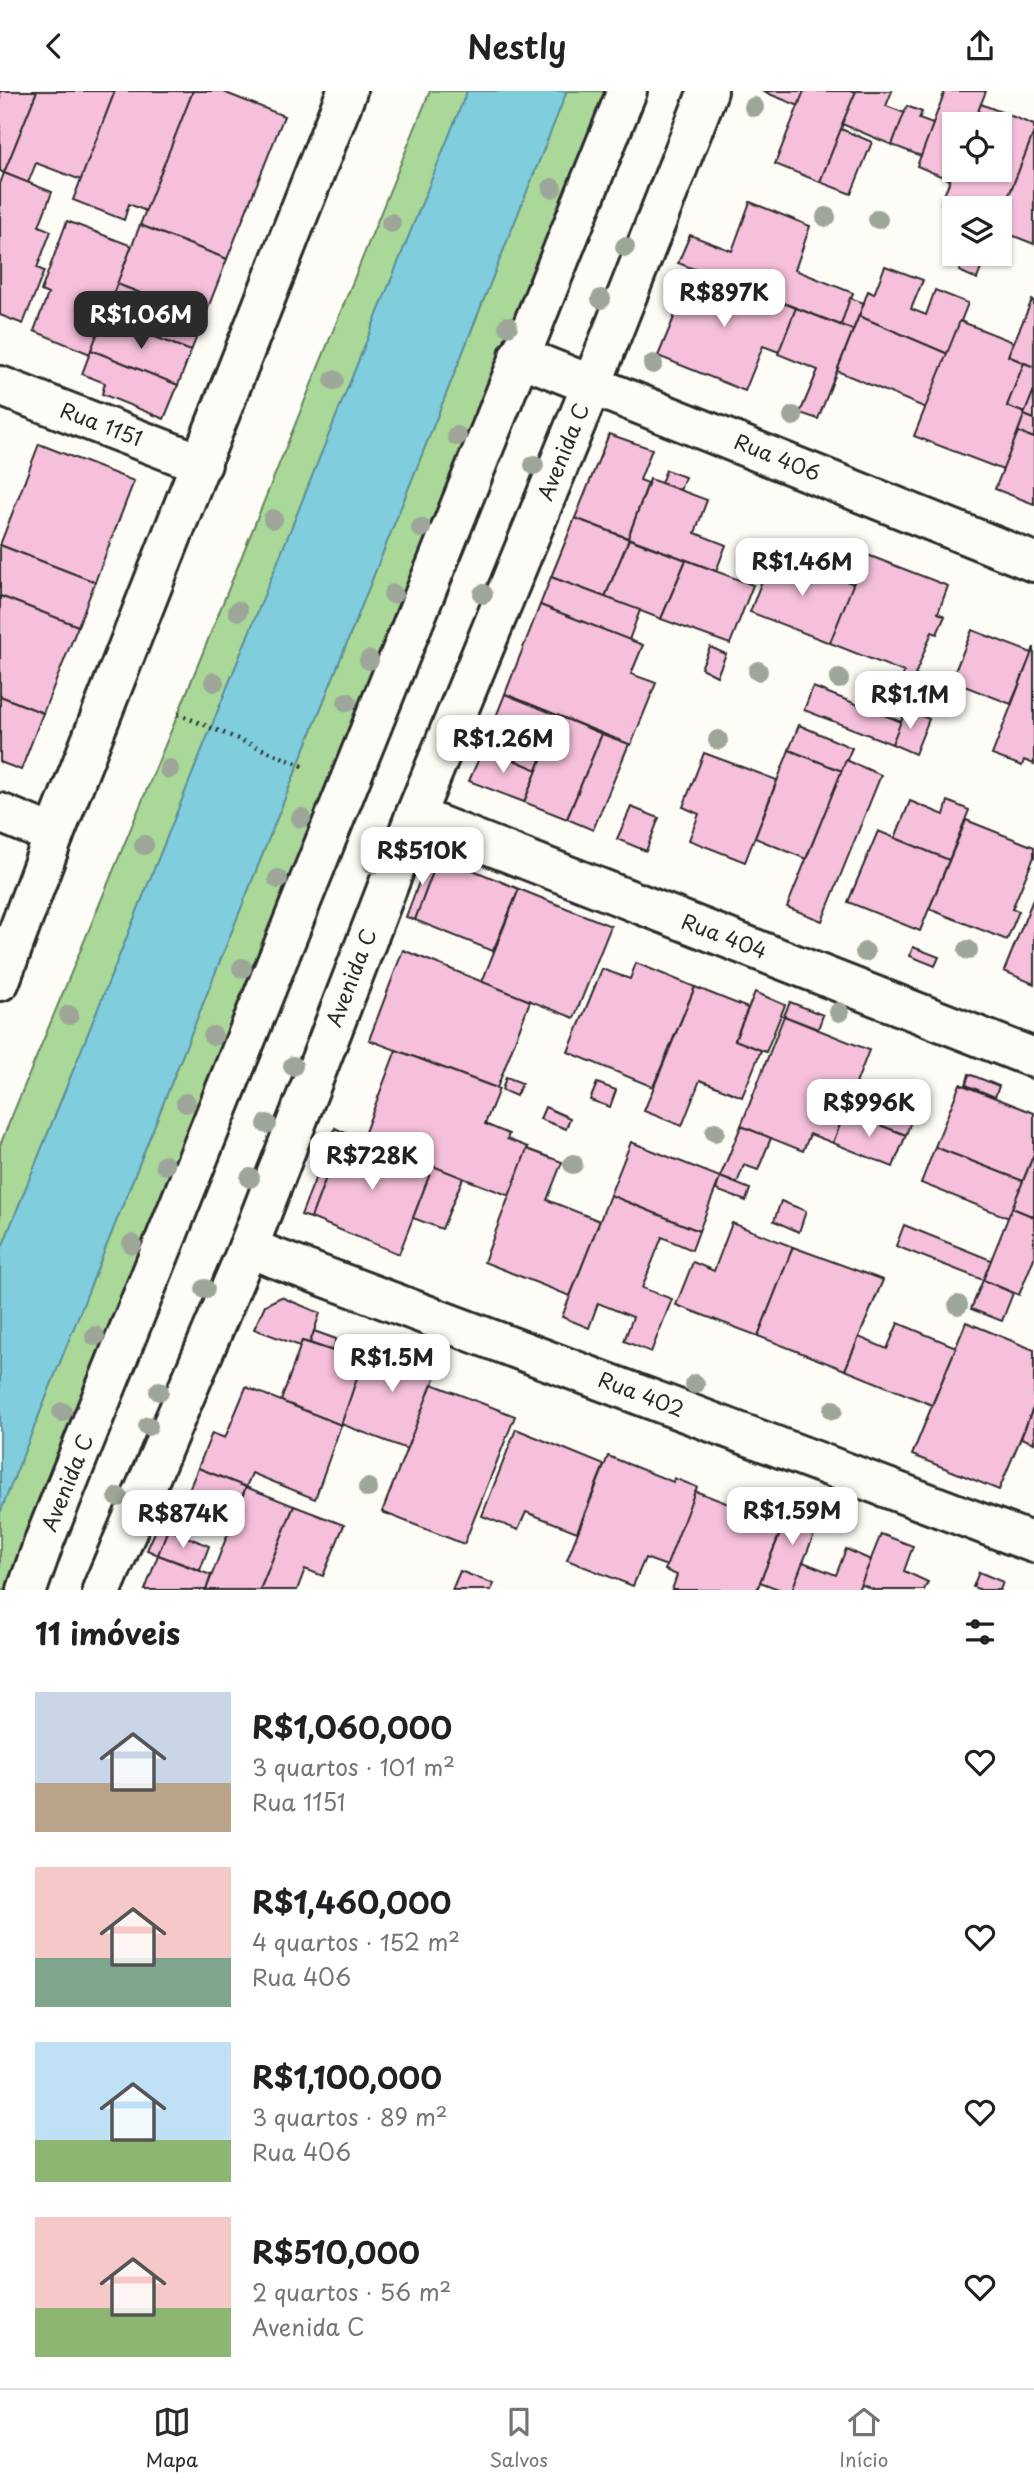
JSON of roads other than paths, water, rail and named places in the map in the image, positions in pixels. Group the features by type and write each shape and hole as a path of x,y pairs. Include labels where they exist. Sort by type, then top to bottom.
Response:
{"street":[{"name":"Avenida C","path":"27,1590 50,1526 627,91"},
{"name":"Avenida C","path":"102,1590 248,1248 415,816 592,384 708,91"},
{"path":"0,981 54,835 202,464 341,93"},
{"name":"Rua 406","path":"519,356 1034,562"},
{"name":"Rua 1151","path":"0,386 202,464"},
{"path":"0,813 54,835"},
{"name":"Rua 404","path":"415,816 1034,1058"},
{"name":"Rua 402","path":"248,1248 1034,1543"}],"water":[{"path":"467,91 567,91 0,1513 0,1252"}]}
